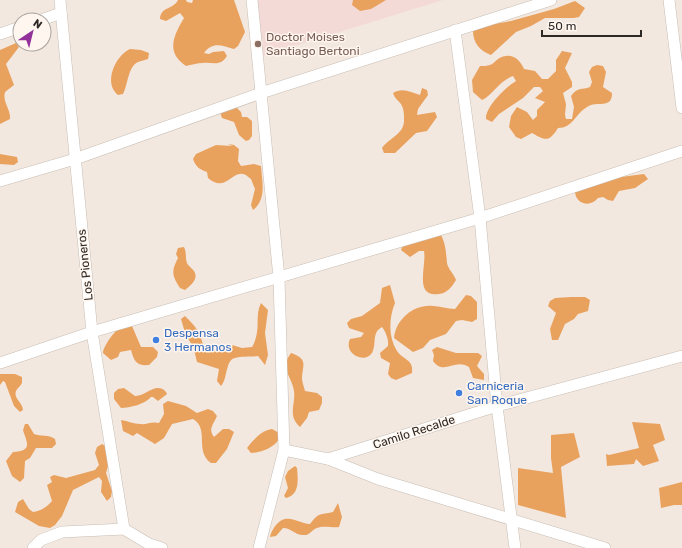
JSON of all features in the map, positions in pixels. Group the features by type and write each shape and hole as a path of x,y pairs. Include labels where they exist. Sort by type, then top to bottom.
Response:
{"street":[{"name":"Los Pioneros","path":"60,0 92,332 124,529"},
{"path":"252,0 279,278 284,450 259,548"},
{"path":"0,181 75,159 261,94 551,0"},
{"path":"670,0 682,108"},
{"path":"52,16 61,13"},
{"path":"0,34 12,30"},
{"path":"455,30 480,218 497,406 513,520 515,548"},
{"path":"0,363 92,332 480,218 682,151"},
{"name":"Camilo Recalde","path":"284,450 328,459 497,406 682,356"},
{"path":"328,459 378,478 606,548"},
{"path":"33,548 41,540 62,532 124,529 149,544 162,548"}],"shaded area":[{"path":"178,0 186,0 187,2 192,3 193,0 234,0 245,32 238,46 234,49 218,45 207,49 204,53 209,54 224,51 227,56 222,62 201,63 186,66 179,61 175,55 173,43 184,18 180,13 166,21 160,19 163,12"},
{"path":"257,0 443,0 262,56"},
{"path":"353,0 386,0 371,9 360,11 352,5"},
{"path":"575,1 585,8 579,17 545,18 516,32 491,55 480,49 474,39 473,31 488,25 511,21 554,9"},
{"path":"12,45 12,52 15,52 6,64 14,85 5,92 4,96 10,119 0,124 0,50"},
{"path":"130,49 141,50 149,53 148,59 138,62 132,67 123,94 118,95 111,84 111,77 120,57"},
{"path":"562,51 572,53 565,68 572,82 572,87 563,93 566,104 566,119 572,119 574,107 571,96 573,93 590,87 592,82 589,72 592,67 597,65 603,66 606,72 603,87 612,93 610,101 587,107 571,123 567,126 558,128 550,138 547,139 541,138 532,133 521,139 516,137 509,127 511,116 517,107 527,112 533,120 537,116 537,110 545,102 535,98 543,91 540,87 534,87 523,98 499,114 492,122 486,119 492,103 502,92 516,81 513,76 508,78 490,95 482,100 473,92 472,80 480,66 490,65 502,57 510,56 519,61 524,69 535,71 542,79 548,79 556,71 556,60"},
{"path":"422,88 427,90 428,95 418,109 417,115 435,112 437,117 427,131 416,133 395,153 384,153 382,148 400,132 404,124 403,108 393,93 403,90 420,95"},
{"path":"236,107 241,112 242,117 247,117 252,121 252,136 249,140 246,141 239,135 234,122 222,118 220,112"},
{"path":"228,144 234,145 239,149 238,161 241,166 254,164 261,166 263,190 260,201 253,210 251,205 255,189 251,179 243,174 239,174 235,175 224,183 214,182 208,178 207,172 197,166 193,159 196,154 216,145 232,146"},
{"path":"0,154 17,157 18,162 14,165 0,164"},
{"path":"644,174 648,179 635,188 619,191 613,201 603,197 587,204 581,202 576,196 575,192 621,177"},
{"path":"441,235 445,246 448,265 456,280 447,291 439,294 431,294 426,291 424,286 424,251 419,251 410,257 401,250 403,245"},
{"path":"184,247 187,263 194,271 196,277 194,282 185,290 180,288 173,273 178,258 176,254 178,248"},
{"path":"390,285 395,303 390,327 392,340 399,354 410,362 412,368 412,373 396,380 391,378 388,374 390,363 381,358 380,353 388,346 387,336 382,327 376,332 372,353 365,358 356,356 352,353 349,344 350,339 361,337 364,333 349,328 347,323 351,319 362,316 380,303 382,288"},
{"path":"466,295 471,296 477,302 477,319 472,322 462,320 456,321 446,334 430,340 423,348 413,352 394,338 395,331 402,319 413,310 426,306 455,309"},
{"path":"585,297 590,300 588,311 578,314 574,319 565,324 558,340 552,340 550,329 556,313 548,306 550,301 555,298"},
{"path":"261,303 268,310 265,333 268,355 265,365 258,356 232,359 221,386 217,381 219,369 197,362 193,346 186,336 181,319 185,316 197,329 204,346 209,350 213,351 217,348 227,348 232,345 242,348 252,347 257,335 258,313"},
{"path":"132,326 141,347 153,347 158,352 157,357 149,365 138,364 133,357 131,350 120,352 118,357 111,360 103,353 107,343 119,328"},
{"path":"437,347 456,353 478,353 482,356 477,366 484,374 484,380 473,378 469,367 464,365 459,364 441,367 437,365 433,361 434,355 432,350"},
{"path":"291,353 300,357 303,362 302,380 305,391 317,393 322,397 322,403 319,410 309,412 307,418 300,427 296,423 293,414 294,391 286,368 286,364"},
{"path":"0,374 15,374 22,377 22,383 15,394 23,407 23,410 20,412 14,406 5,382 3,381 0,385"},
{"path":"124,388 135,396 139,396 158,388 162,389 167,394 158,401 151,397 145,402 137,405 121,408 114,399 114,393 118,389"},
{"path":"168,401 186,406 197,413 208,409 213,411 217,416 211,429 214,437 223,429 229,429 234,432 227,449 216,463 211,463 206,458 202,446 201,428 193,419 172,424 164,438 155,444 137,433 133,436 123,431 121,420 138,424 153,422 159,423 164,414 163,404"},
{"path":"632,422 660,424 665,440 653,445 659,461 643,466 636,459 634,464 607,466 606,454 609,455 639,448"},
{"path":"25,424 28,424 34,434 55,439 56,444 52,448 36,448 30,458 25,461 24,478 20,482 12,476 6,461 13,452 24,450 26,448 27,442 23,430"},
{"path":"272,429 281,434 277,442 260,452 251,453 247,448 252,442 261,433"},
{"path":"574,433 580,457 561,467 566,518 518,505 518,468 553,473 551,458 551,435"},
{"path":"102,444 107,447 109,463 106,473 112,491 111,497 107,501 101,492 102,481 99,477 73,490 62,516 55,525 50,528 39,526 15,512 18,502 23,499 29,509 33,512 41,510 52,501 47,485 52,482 50,477 54,475 66,478 95,470 99,465 95,453 97,447"},
{"path":"295,466 297,468 298,477 296,490 294,494 286,498 284,496 288,488 285,477 288,471"},
{"path":"682,482 682,505 661,508 659,488"},
{"path":"338,503 342,517 339,527 319,527 305,535 300,535 283,528 276,536 270,537 276,525 284,519 292,519 310,524 316,517 333,512"}],"place":[{"name":"Doctor Moises Santiago Bertoni","path":"258,44"},
{"name":"Despensa 3 Hermanos","path":"156,340"},
{"name":"Carniceria San Roque","path":"459,393"}]}
